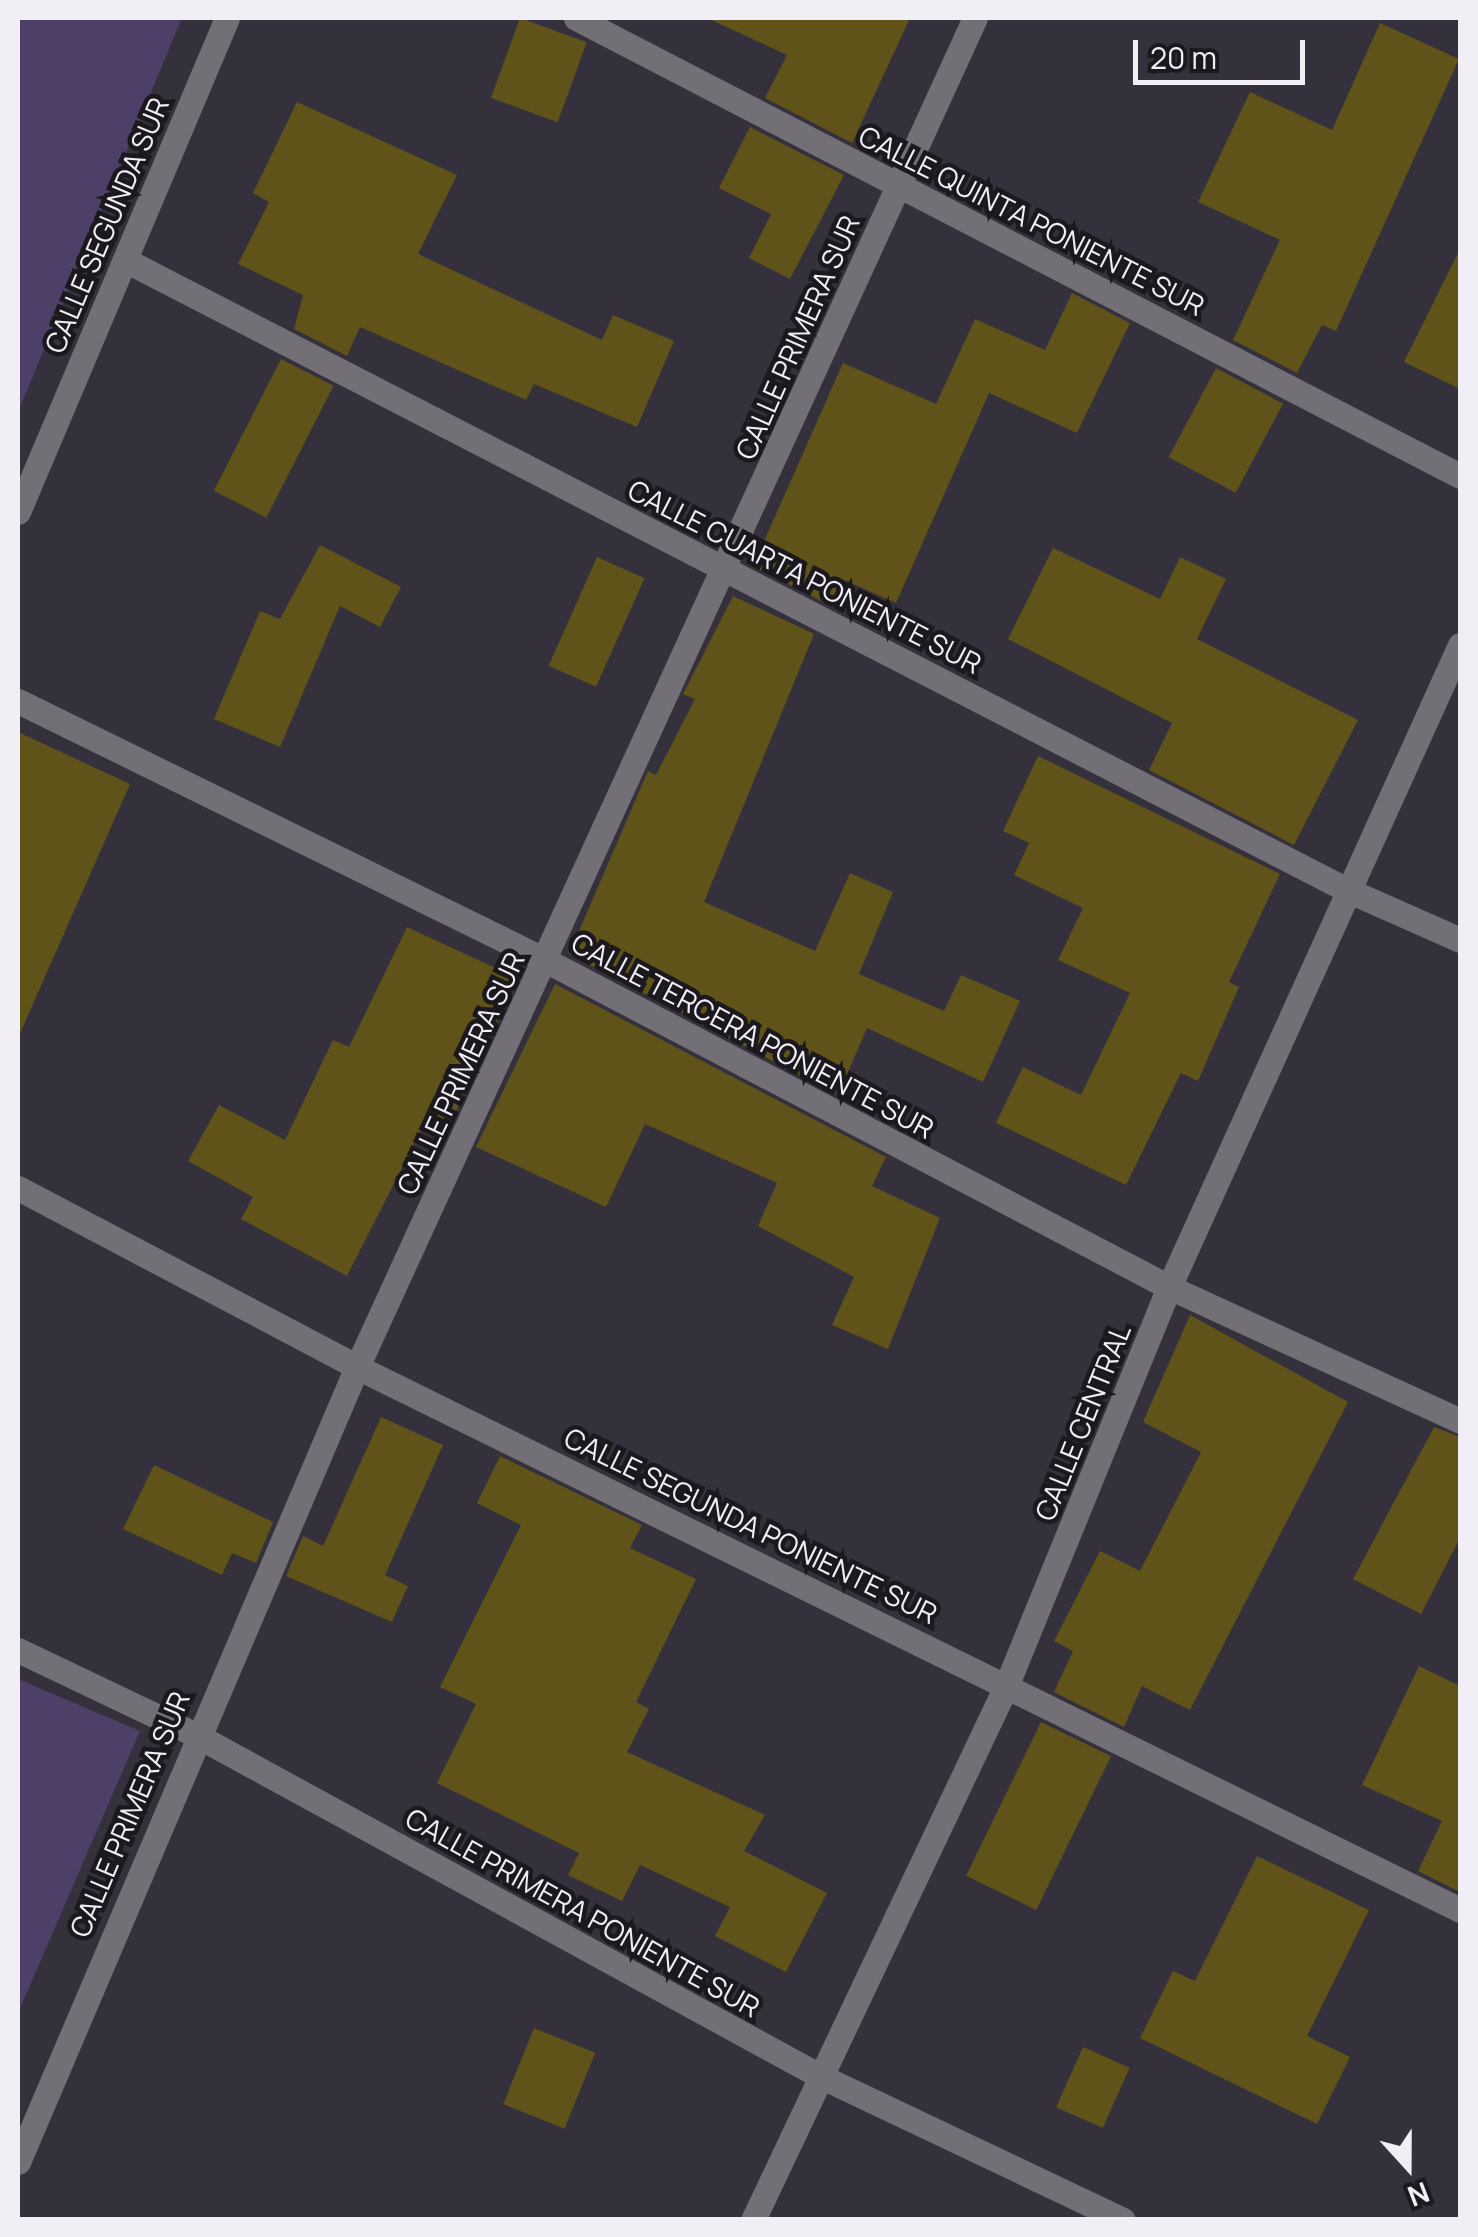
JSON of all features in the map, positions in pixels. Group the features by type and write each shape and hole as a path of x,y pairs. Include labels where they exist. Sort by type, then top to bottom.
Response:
{"street":[{"name":"CALLE SEGUNDA SUR","path":"18,512 227,18"},
{"name":"CALLE QUINTA PONIENTE SUR","path":"576,18 1460,476"},
{"name":"CALLE PRIMERA SUR","path":"18,2162 194,1734 357,1367 975,18"},
{"name":"CALLE CUARTA PONIENTE SUR","path":"124,260 1346,889 1460,940"},
{"name":"CALLE CENTRAL","path":"753,2220 1007,1684 1169,1287 1346,889 1460,645"},
{"name":"CALLE TERCERA PONIENTE SUR","path":"18,700 545,960 1169,1287 1460,1421"},
{"name":"CALLE SEGUNDA PONIENTE SUR","path":"18,1188 357,1367 1460,1910"},
{"name":"CALLE PRIMERA PONIENTE SUR","path":"18,1650 194,1734 820,2076 1122,2220"}],"shaded area":[{"path":"18,18 182,18 18,412"},
{"path":"18,1679 140,1731 18,2013"}],"building":[{"path":"520,18 587,42 558,122 491,98"},
{"path":"707,18 910,18 852,143 765,98 787,55"},
{"path":"1380,23 1459,59 1336,331 1322,325 1297,373 1233,340 1280,240 1198,202 1250,92 1332,130"},
{"path":"297,102 457,175 418,254 602,340 613,315 674,341 637,427 534,384 526,400 360,327 347,356 294,329 303,295 238,264 269,202 253,193"},
{"path":"750,127 844,175 790,279 749,258 771,214 719,188"},
{"path":"1460,249 1460,389 1404,362"},
{"path":"1072,293 1130,323 1077,433 989,393 896,603 842,579 829,605 753,566 843,363 936,404 975,319 1045,350"},
{"path":"281,359 334,386 266,518 214,491"},
{"path":"1216,368 1283,404 1236,493 1169,457"},
{"path":"320,545 401,587 380,627 340,606 280,747 214,719 260,611 280,619"},
{"path":"1053,548 1160,599 1180,557 1226,579 1197,639 1358,720 1294,845 1149,770 1172,723 1008,639"},
{"path":"597,557 645,578 596,687 549,666"},
{"path":"733,596 814,634 704,902 815,951 850,873 893,892 859,974 944,1011 961,975 1020,1001 983,1082 867,1028 838,1095 569,954 648,771 656,775 695,699 683,694"},
{"path":"18,732 130,784 18,1038"},
{"path":"1038,756 1280,874 1229,982 1239,987 1198,1081 1181,1073 1126,1185 996,1123 1023,1067 1081,1095 1130,993 1058,960 1083,908 1014,875 1029,843 1003,831"},
{"path":"407,927 517,978 446,1133 425,1123 347,1276 241,1219 253,1197 188,1161 219,1105 285,1140 333,1040 349,1047"},
{"path":"555,984 886,1157 872,1186 940,1218 888,1349 832,1325 854,1277 758,1226 777,1183 645,1124 606,1207 476,1147"},
{"path":"1190,1315 1348,1402 1190,1710 1142,1686 1124,1727 1054,1692 1073,1651 1054,1641 1100,1551 1140,1571 1201,1452 1143,1422"},
{"path":"381,1417 443,1445 385,1575 408,1586 392,1622 286,1576 303,1536 323,1546"},
{"path":"1434,1427 1460,1437 1460,1538 1421,1614 1353,1579"},
{"path":"500,1456 642,1525 630,1548 696,1579 636,1702 649,1709 627,1752 765,1815 744,1851 827,1893 786,1972 715,1936 730,1907 640,1865 622,1901 568,1875 579,1853 437,1783 476,1704 440,1687 521,1525 477,1503"},
{"path":"154,1465 273,1522 256,1563 232,1553 222,1575 123,1529"},
{"path":"1419,1666 1460,1686 1460,1892 1418,1871 1442,1821 1362,1785"},
{"path":"1041,1722 1111,1756 1036,1910 966,1876"},
{"path":"1257,1856 1369,1910 1307,2036 1350,2057 1317,2124 1140,2038 1173,1971 1195,1981"},
{"path":"534,2028 595,2053 564,2129 503,2104"},
{"path":"1083,2047 1130,2068 1103,2128 1056,2107"}]}
